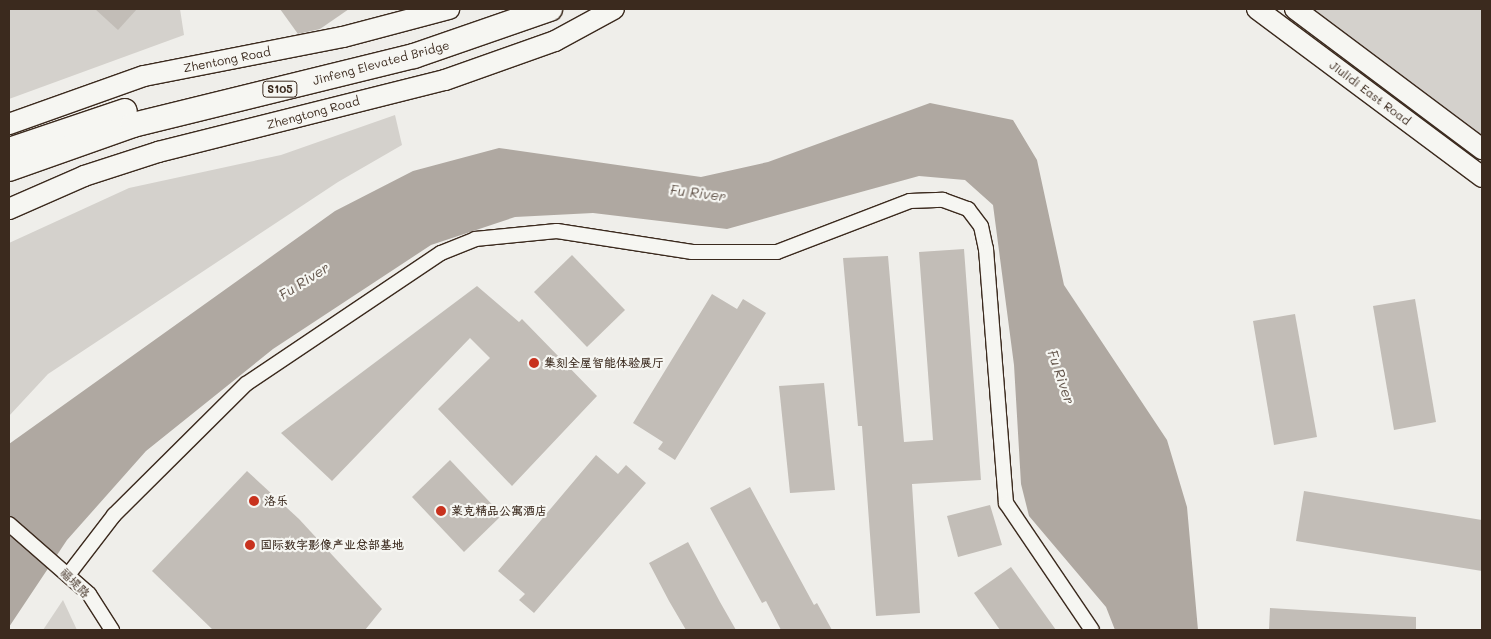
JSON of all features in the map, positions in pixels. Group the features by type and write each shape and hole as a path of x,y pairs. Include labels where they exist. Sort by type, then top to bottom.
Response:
{"highway":[{"name":"Jinfeng Elevated Bridge","path":"9,150 142,106 452,30 505,9"},
{"name":"Jinfeng Elevated Bridge","path":"9,168 133,125 473,39 550,9"}],"main road":[{"name":"Zhentong Road","path":"9,124 144,76 343,37 449,9"},
{"name":"Zhengtong Road","path":"9,209 84,176 158,152 445,80 555,41 614,9"},
{"name":"Jiulidi East Road","path":"1257,9 1482,177"},
{"path":"1295,9 1482,149"}],"street":[{"path":"68,576 114,515 246,384 441,253 475,239 557,231 692,252 777,252 910,201 943,200 968,209 981,226 986,249 1006,503 1092,630"},
{"name":"福堤路","path":"9,524 88,594 112,630"}],"shaded area":[{"path":"9,9 180,9 184,35 9,99"},
{"path":"1312,9 1482,9 1482,137"},
{"path":"395,115 402,145 338,182 48,374 9,416 9,243 129,188 281,155"},
{"path":"63,600 77,630 43,630"}],"water":[{"name":"Fu River","path":"930,103 1013,120 1037,160 1064,285 1167,440 1187,507 1198,630 1115,630 1106,607 1029,516 1021,484 1014,365 993,205 965,180 919,176 727,229 593,213 515,217 431,245 273,349 146,451 67,540 9,627 9,444 335,211 413,171 499,148 701,177 768,162"}],"building":[{"path":"95,9 137,9 118,30"},
{"path":"280,9 349,9 320,29 298,34"},
{"path":"964,249 981,480 912,484 920,613 876,616 862,426 858,426 843,258 888,256 904,442 933,440 919,252"},
{"path":"572,255 625,310 587,347 534,292"},
{"path":"477,286 519,322 522,319 597,396 512,486 438,409 490,358 470,338 332,481 281,433"},
{"path":"712,294 737,309 743,299 766,313 675,460 658,449 663,442 633,423"},
{"path":"1415,299 1436,422 1394,430 1373,306"},
{"path":"1295,314 1317,437 1274,445 1253,321"},
{"path":"824,383 835,490 790,493 779,386"},
{"path":"596,455 618,474 626,465 646,483 534,613 519,600 525,594 498,571"},
{"path":"450,460 502,515 464,552 412,497"},
{"name":"国际数字影像产业总部基地","path":"247,471 299,519 382,609 365,630 213,630 152,571"},
{"path":"750,487 814,605 817,603 832,630 781,630 766,601 762,603 710,508"},
{"path":"1304,491 1482,520 1482,571 1296,541"},
{"path":"990,505 1002,545 958,557 947,516"},
{"path":"688,542 736,630 686,630 669,601 649,563"},
{"path":"1011,567 1056,630 1000,630 974,593"},
{"path":"1270,608 1416,617 1416,630 1269,630"}],"place":[{"name":"集刻全屋智能体验展厅","path":"534,363"},
{"name":"洛乐","path":"254,501"},
{"name":"莱克精品公寓酒店","path":"441,511"},
{"name":"国际数字影像产业总部基地","path":"250,545"}]}
